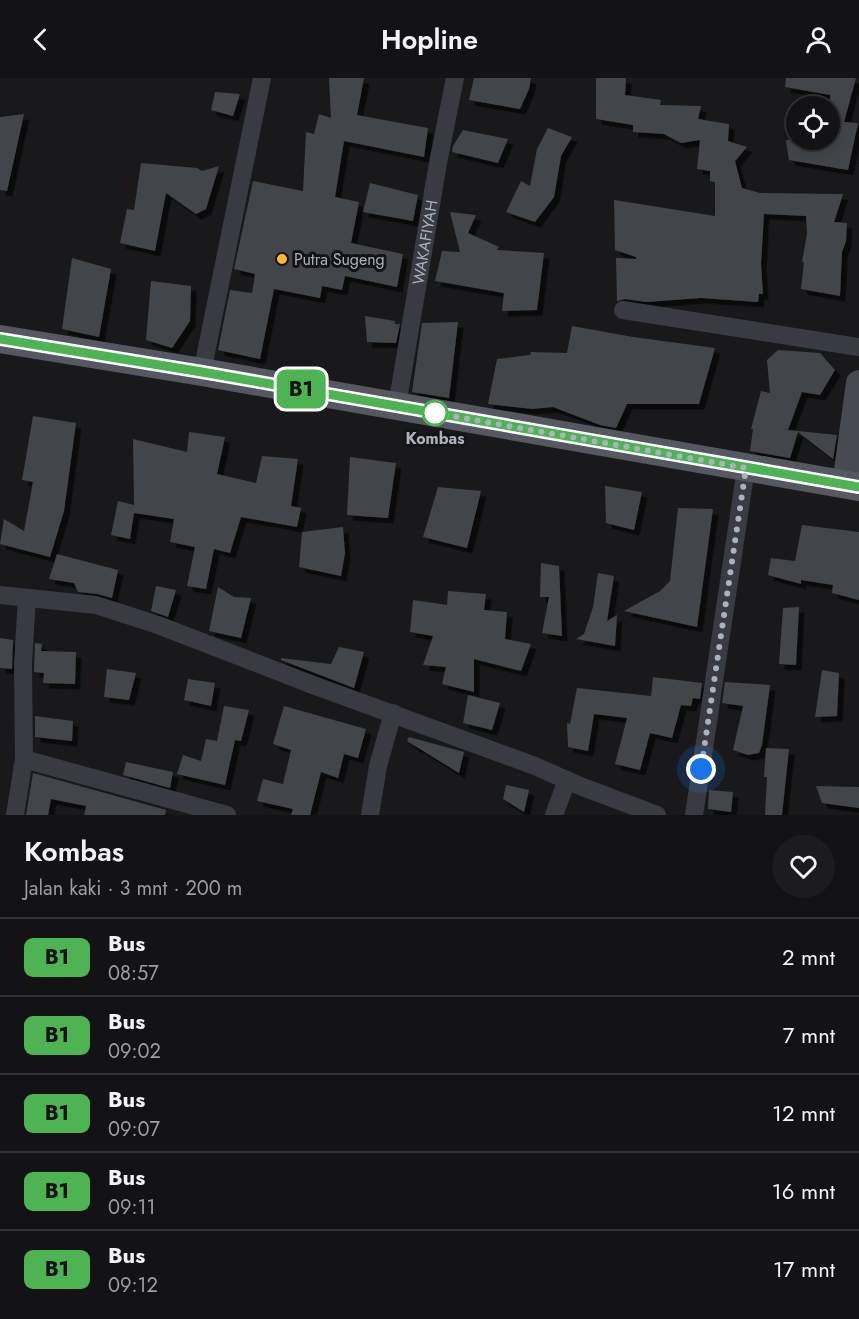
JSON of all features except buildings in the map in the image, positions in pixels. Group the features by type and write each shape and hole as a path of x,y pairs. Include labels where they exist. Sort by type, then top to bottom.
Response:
{"main road":[{"path":"0,339 202,372 852,486"}],"street":[{"path":"202,372 262,78"},
{"name":"WAKAFIYAH","path":"397,406 438,163 455,78"},
{"path":"623,310 859,347"},
{"path":"852,486 859,383"},
{"path":"694,815 746,468"},
{"path":"0,595 96,605 158,625 313,685 535,766 657,815"},
{"path":"15,815 24,759 22,663 27,598"},
{"path":"370,815 378,766 393,713"},
{"path":"24,759 227,815"},
{"path":"554,815 567,780"}],"bus line":[{"name":"B1","path":"0,339 859,487"}],"place":[{"name":"Putra Sugeng","path":"282,259"},
{"name":"Kombas","path":"435,413"}],"route":[{"path":"435,413 746,468 701,769"}]}
